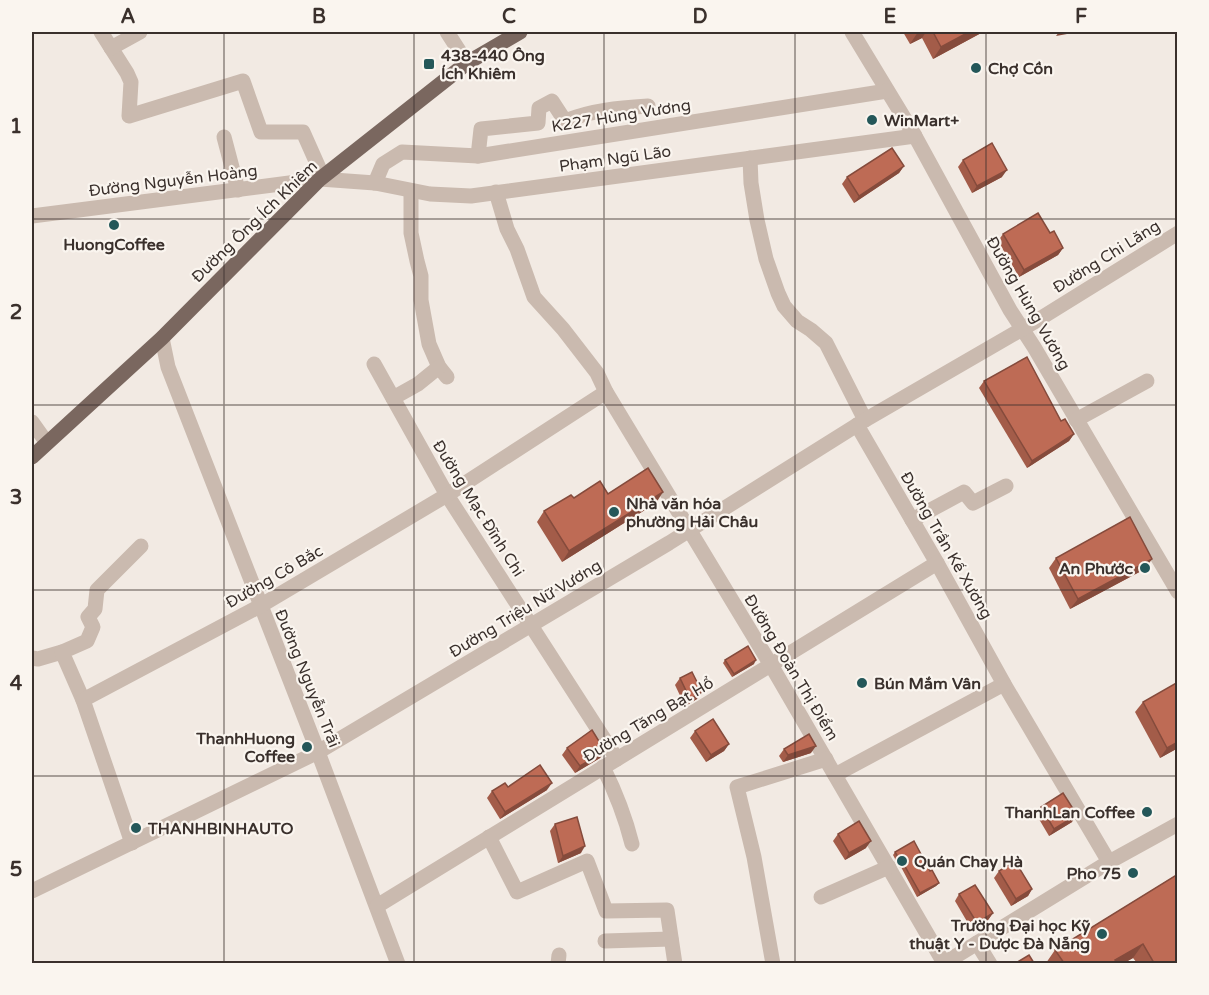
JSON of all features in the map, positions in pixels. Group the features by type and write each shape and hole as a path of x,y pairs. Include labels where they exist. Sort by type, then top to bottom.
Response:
{"main road":[{"name":"Đường Ông Ích Khiêm","path":"32,457 162,338 321,178 467,63 520,32"}],"street":[{"path":"101,32 131,82 129,116 243,81 261,132 303,132 321,178"},
{"path":"111,48 140,32"},
{"path":"447,32 467,63"},
{"name":"Đường Hùng Vương","path":"852,32 915,136 1010,310 1178,592"},
{"name":"K227 Hùng Vương","path":"375,183 383,164 402,152 477,156 887,92"},
{"path":"477,156 481,129 538,123 539,108 552,100 565,122 606,109 648,106"},
{"name":"Phạm Ngũ Lão","path":"321,178 375,183 430,194 471,196 915,136"},
{"path":"224,137 238,190"},
{"name":"Đường Trần Kế Xương","path":"750,158 751,183 757,220 777,293 784,306 797,321 826,343 861,423 912,520 1004,684 1109,862"},
{"name":"Đường Nguyễn Hoàng","path":"32,216 321,178"},
{"path":"393,398 443,372 429,344 421,300 422,276 411,233 411,190"},
{"name":"Đường Đoàn Thị Điểm","path":"496,192 507,229 517,249 534,297 563,329 597,373 606,392 771,665 944,963"},
{"name":"Đường Chi Lăng","path":"1022,328 1178,233"},
{"name":"Đường Triệu Nữ Vương","path":"32,891 318,752 689,531 861,423 1022,328"},
{"name":"Đường Nguyễn Trãi","path":"162,338 168,368 398,963"},
{"name":"Đường Mạc Đĩnh Chi","path":"374,364 447,495 617,759"},
{"path":"1076,420 1147,381"},
{"name":"Đường Cô Bắc","path":"83,700 260,606 447,495 606,392"},
{"path":"32,422 47,443"},
{"path":"912,520 964,492 973,503 1006,486"},
{"path":"32,658 38,659 62,652 87,641 93,627 88,617 95,609 97,590 141,546"},
{"name":"Đường Tăng Bạt Hổ","path":"376,906 937,563"},
{"path":"62,652 83,700 132,843"},
{"path":"835,775 1004,684"},
{"path":"773,963 754,857 737,787 826,759"},
{"path":"603,767 619,800 632,844"},
{"path":"944,963 1109,862 1178,824"},
{"path":"489,837 518,892 587,861 606,911 667,910 675,963"},
{"path":"821,897 889,867"},
{"path":"605,941 671,939"},
{"path":"977,943 990,963"}],"building":[{"path":"933,32 969,32 941,47"},
{"path":"992,143 1007,170 977,186 963,160"},
{"path":"892,148 904,166 859,196 847,177"},
{"path":"1038,213 1050,233 1054,231 1063,248 1024,270 1003,234"},
{"path":"1027,357 1061,421 1065,419 1074,434 1032,461 984,381"},
{"path":"648,468 663,492 569,551 544,511 571,495 574,498 600,481 608,494"},
{"path":"1130,517 1152,559 1078,599 1056,558"},
{"path":"748,646 756,660 734,674 725,660"},
{"path":"692,672 702,692 690,699 680,678"},
{"path":"1178,682 1178,742 1167,748 1143,702"},
{"path":"713,719 729,744 711,755 695,731"},
{"path":"592,730 605,751 580,766 567,748"},
{"path":"809,734 816,746 788,755 784,749"},
{"path":"540,765 552,783 505,812 492,791 505,783 508,787"},
{"path":"1063,793 1077,815 1054,829 1041,807"},
{"path":"577,817 585,846 563,856 555,824"},
{"path":"859,821 871,841 849,853 838,834"},
{"path":"914,841 939,883 920,893 895,852"},
{"path":"1015,861 1032,889 1016,899 999,871"},
{"path":"1178,874 1178,963 1154,963 1143,944 1115,960 1117,963 1064,963 1055,950"},
{"path":"975,885 993,913 977,923 959,894"},
{"path":"1029,955 1034,963 1016,963"}],"place":[{"name":"438-440 Ông Ích Khiêm","path":"429,64"},
{"name":"Chợ Cồn","path":"976,68"},
{"name":"WinMart+","path":"872,120"},
{"name":"HuongCoffee","path":"114,225"},
{"name":"Nhà văn hóa phường Hải Châu","path":"614,512"},
{"name":"An Phước","path":"1145,568"},
{"name":"Bún Mắm Vân","path":"862,683"},
{"name":"ThanhHuong Coffee","path":"307,747"},
{"name":"ThanhLan Coffee","path":"1147,812"},
{"name":"THANHBINHAUTO","path":"136,828"},
{"name":"Quán Chay Hà","path":"902,861"},
{"name":"Pho 75","path":"1133,873"},
{"name":"Trường Đại học Kỹ thuật Y - Dược Đà Nẵng","path":"1102,934"}]}
